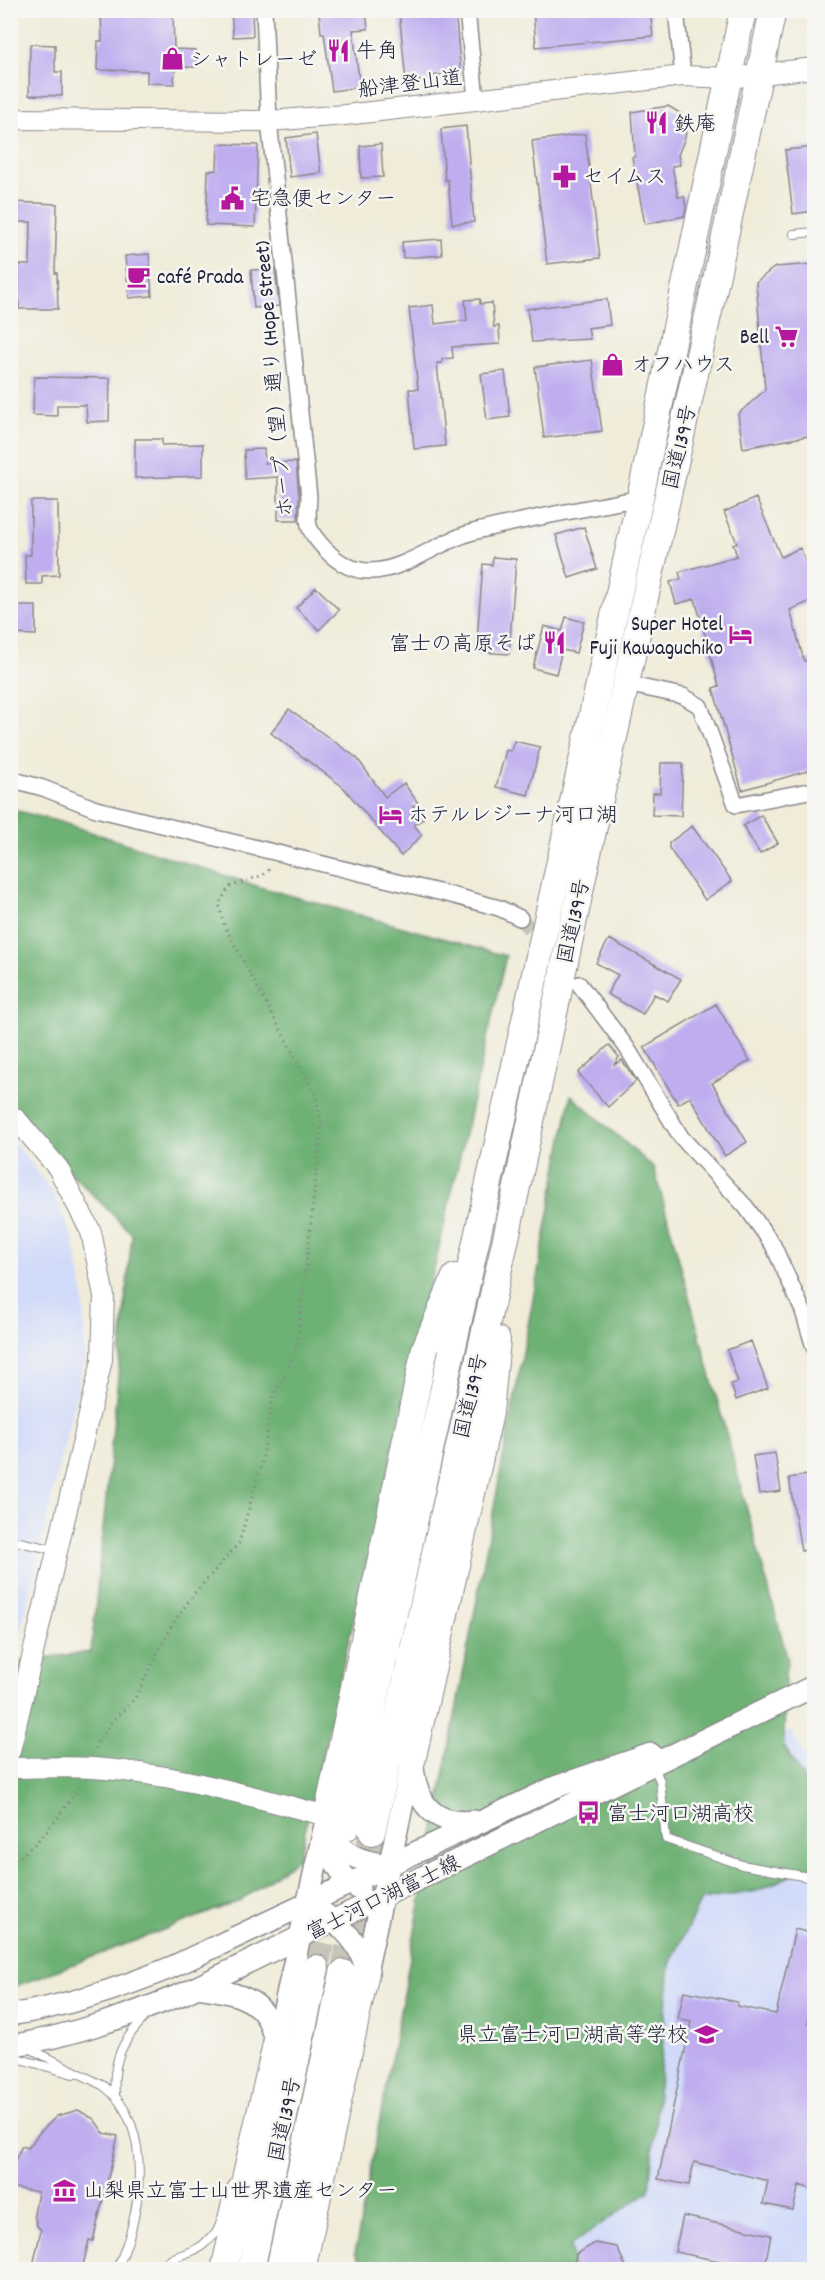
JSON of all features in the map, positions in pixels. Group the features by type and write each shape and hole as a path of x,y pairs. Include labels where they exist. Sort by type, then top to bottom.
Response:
{"highway":[{"name":"国道139号","path":"337,1822 425,1348 479,1221 640,498 743,10"},
{"name":"国道139号","path":"372,1832 508,1229 588,849 715,284 773,10"},
{"path":"412,1761 490,1413 508,1229"},
{"name":"国道139号","path":"251,2270 316,1968"},
{"name":"国道139号","path":"279,2270 354,1972"},
{"path":"302,2270 354,1972"},
{"path":"224,2270 276,2044"}],"main road":[{"name":"富士河口湖富士線","path":"13,2047 81,2030 158,2004 197,1987 382,1898 651,1760 745,1720 814,1686"},
{"name":"富士河口湖富士線","path":"10,2015 64,2004 134,1983 555,1787 651,1760"},
{"path":"412,1761 415,1785 424,1804 433,1814 460,1823 482,1820"},
{"path":"354,1972 382,1898 412,1761"},
{"path":"337,1822 337,1843 349,1854 372,1862 388,1864"},
{"path":"337,1822 328,1847 334,1863 349,1882 367,1894 382,1898"},
{"path":"276,2044 308,1901 337,1822"},
{"path":"308,1901 355,1941 361,1952 354,1972"},
{"path":"197,1987 228,1992 245,1998 260,2008 269,2021 276,2044"}],"street":[{"name":"ホープ（望）通り (Hope Street)","path":"264,10 269,121 309,497 307,524 314,537 333,557 348,567 370,572 401,565 470,533 640,498"},
{"path":"467,10 476,99"},
{"path":"676,10 683,76"},
{"name":"船津登山道","path":"10,119 269,121 345,115 683,76 729,78 814,68"},
{"path":"626,684 683,696 700,706 736,805 814,790"},
{"path":"10,778 96,809 455,896 499,908 520,918"},
{"path":"579,984 627,1048 681,1137 746,1207 773,1245 803,1311 814,1347"},
{"path":"10,1115 17,1120 58,1168 91,1232 104,1296 102,1360 10,1751"},
{"path":"10,1768 92,1768 194,1782 337,1822"}],"lane":[{"path":"794,234 814,232"},
{"path":"10,1540 57,1551"},
{"path":"651,1760 660,1781 666,1839 742,1865 814,1878"},
{"path":"116,2270 133,2222 138,2196 139,2169 129,2120 115,2094 114,2067 122,2046 140,2022 158,2004"},
{"path":"13,2047 92,2080 115,2094"},
{"path":"13,2047 92,2080"},
{"path":"162,2270 164,2265 176,2256 201,2248 216,2233 229,2189 248,2166"}],"path":[{"path":"10,1863 31,1850 51,1828 92,1768 98,1741 135,1698 172,1625 194,1594 239,1544 262,1462 273,1395 287,1372 297,1344 322,1124 315,1094 224,925 219,904 229,886 263,875 274,866 281,855"}],"shaded area":[{"path":"11,1137 53,1193 74,1241 84,1297 84,1360 11,1674"},
{"name":"県立富士河口湖高等学校","path":"791,1731 814,1773 814,2269 561,2270 635,1799"}],"green space":[{"path":"10,809 60,822 260,887 506,956 299,1857 242,1900 11,1988 11,1662 91,1652 132,1234 11,1113"},
{"path":"571,1095 654,1168 788,1660 785,1673 784,1746 814,1797 814,1865 757,1891 701,1900 670,1964 649,2191 571,2245 573,2269 365,2269 355,2252"}],"building":[{"path":"101,10 173,10 174,49 196,50 196,67 175,67 174,84 147,83 147,71 97,70 98,41 102,41"},
{"path":"231,10 252,10 253,36 233,37"},
{"path":"366,10 368,29 353,30 360,87 332,91 319,13"},
{"path":"399,10 455,10 461,73 429,76 429,80 406,82"},
{"path":"533,10 650,10 653,36 536,47"},
{"path":"30,44 55,45 55,72 62,72 62,96 29,95"},
{"path":"668,106 680,113 687,125 685,138 678,155 680,165 672,166 678,197 684,196 686,208 684,216 645,224 632,157 635,157 632,112"},
{"path":"466,126 474,222 452,224 448,180 445,180 441,129"},
{"path":"316,134 321,173 290,177 286,138"},
{"path":"585,134 600,258 547,264 532,141"},
{"name":"宅急便センター","path":"218,144 258,145 255,227 206,225 208,171 217,170"},
{"path":"381,144 383,177 361,178 360,146"},
{"path":"814,147 814,211 793,214 785,150"},
{"path":"13,202 57,204 55,273 57,273 58,309 19,309 19,265 30,265 31,222 14,222"},
{"path":"441,239 442,255 403,258 402,242"},
{"name":"café Prada","path":"149,254 152,296 129,298 125,256"},
{"name":"Bell","path":"814,264 814,435 743,448 738,414 765,390 756,282 775,267"},
{"path":"275,269 279,306 254,308 251,270"},
{"path":"480,299 480,304 492,303 494,327 499,326 500,344 452,347 453,358 442,359 442,363 437,363 445,446 414,449 409,389 418,389 409,308 433,305 435,324 467,320 465,300"},
{"path":"607,299 610,325 588,328 590,339 532,342 527,309"},
{"path":"592,360 602,431 544,438 535,367"},
{"path":"505,371 510,417 487,420 481,374"},
{"path":"34,377 110,378 109,421 87,422 86,405 57,405 57,416 33,415"},
{"path":"135,439 162,439 162,445 203,444 203,476 135,478"},
{"path":"264,449 265,463 296,462 298,520 278,520 278,477 245,479 244,450"},
{"path":"756,498 781,557 800,548 814,580 814,600 790,610 804,661 814,658 814,703 810,704 814,721 814,769 742,790 713,688 719,686 695,599 676,604 670,582 681,579 679,572 737,556 733,544 737,543 724,512"},
{"path":"31,501 58,501 59,575 42,576 42,584 26,584 25,555 31,555"},
{"path":"584,527 597,569 569,578 556,535"},
{"path":"493,557 516,559 509,654 476,652 483,564 492,565"},
{"path":"316,587 339,610 319,630 296,608"},
{"path":"12,606 36,606 36,635 11,634"},
{"path":"566,617 584,622 576,653 562,650 556,674 533,668 544,626 562,631"},
{"path":"289,709 357,758 385,797 404,783 418,803 413,806 423,819 414,825 422,835 401,856 343,787 271,733"},
{"path":"514,741 540,747 528,795 496,787 506,750 511,751"},
{"path":"661,763 683,763 681,816 652,815 653,793 660,793"},
{"path":"761,815 778,843 760,854 743,826"},
{"path":"692,826 732,881 705,900 669,848 669,843"},
{"path":"609,939 681,979 668,1001 654,994 643,1014 607,994 618,975 596,963"},
{"path":"716,1004 750,1061 712,1083 747,1142 725,1156 690,1097 678,1104 644,1047"},
{"path":"609,1045 619,1057 614,1065 622,1060 636,1081 608,1107 578,1073"},
{"path":"751,1341 768,1388 736,1400 731,1384 738,1382 727,1350"},
{"path":"775,1453 781,1491 759,1494 753,1456"},
{"path":"814,1474 814,1548 801,1551 789,1478"},
{"path":"795,1929 814,1934 814,1994 808,2023 814,2024 814,2190 799,2185 793,2210 763,2204 768,2181 694,2162 689,2185 658,2179 691,2022 678,2019 684,1991 737,2002 737,2006 776,2014"},
{"name":"山梨県立富士山世界遺産センター","path":"78,2110 94,2119 104,2133 118,2136 93,2241 89,2240 82,2270 32,2270 41,2230 37,2226 34,2214 38,2192 10,2187 10,2171 22,2146 28,2148 40,2132 57,2116"},
{"path":"683,2216 771,2235 764,2270 675,2252"},
{"path":"595,2243 617,2247 627,2270 573,2270 576,2254"}],"tunnel":[{"path":"520,918 567,970"},
{"path":"343,1973 372,1832"},
{"path":"316,1968 330,1904"}],"place":[{"name":"牛角","path":"338,50"},
{"name":"シャトレーゼ","path":"172,59"},
{"name":"鉄庵","path":"656,123"},
{"name":"セイムス","path":"565,176"},
{"name":"宅急便センター","path":"232,198"},
{"name":"café Prada","path":"139,276"},
{"name":"Bell","path":"787,336"},
{"name":"オフハウス","path":"613,364"},
{"name":"Super Hotel Fuji Kawaguchiko","path":"741,635"},
{"name":"富士の高原そば","path":"554,643"},
{"name":"ホテルレジーナ河口湖","path":"390,814"},
{"name":"富士河口湖高校","path":"589,1813"},
{"name":"県立富士河口湖高等学校","path":"706,2034"},
{"name":"山梨県立富士山世界遺産センター","path":"65,2190"}]}
